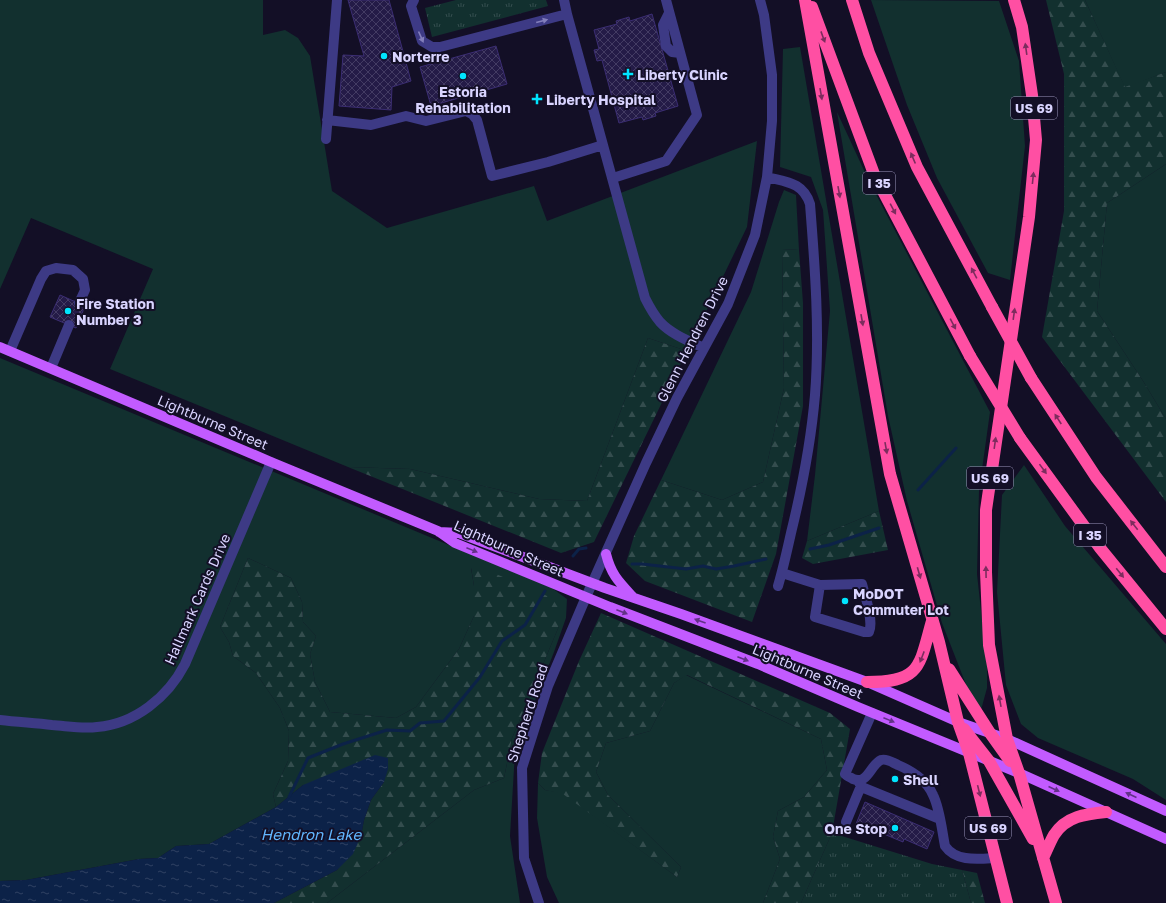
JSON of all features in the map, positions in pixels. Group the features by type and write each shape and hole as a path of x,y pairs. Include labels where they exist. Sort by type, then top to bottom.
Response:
{"highway":[{"name":"US 69","path":"805,0 890,474 933,620 958,722 969,753 1007,903"},
{"name":"I 35","path":"810,0 874,174 970,356 1020,438 1100,548 1166,629"},
{"path":"852,0 869,53 917,167 1031,378 1096,477 1166,567"},
{"name":"US 69","path":"1014,0 1022,27 1032,95 1036,140 1029,217 986,510 986,572 990,644 1007,740 1019,772 1056,903"},
{"path":"867,682 887,682 902,679 915,670 923,655 933,620"},
{"path":"944,662 990,733 1019,772"},
{"path":"958,722 989,761 1043,858"},
{"path":"1043,858 1054,834 1065,822 1086,814 1106,812"}],"main road":[{"name":"Lightburne Street","path":"0,347 438,531 455,543 674,633 758,664 872,713 1019,772 1166,840"},
{"name":"Lightburne Street","path":"438,531 459,533 633,598 867,682 958,722 1007,740 1166,811"},
{"path":"606,554 610,568 618,582 633,598"}],"street":[{"path":"326,139 337,0"},
{"path":"414,0 411,6 422,41 432,47 440,47 567,14"},
{"path":"564,0 645,298 661,323 678,335 704,348"},
{"path":"613,178 666,161 696,115 666,0"},
{"name":"Glenn Hendren Drive","path":"592,583 677,398 728,304 755,235 767,177 772,121 772,74 764,15 760,0"},
{"path":"327,120 371,125 406,116 426,121 466,111 472,114 477,120 492,176 548,162 603,145"},
{"path":"767,177 792,183 801,188 808,196 816,270 817,333 815,395 808,448 798,504 778,586"},
{"path":"10,351 41,279 46,271 56,268 73,270 83,279 84,290 79,303"},
{"path":"51,368 69,325"},
{"name":"Hallmark Cards Drive","path":"0,720 83,728 99,727 129,718 143,711 162,696 173,684 185,664 271,462"},
{"path":"782,573 820,585 862,584 871,628 869,632 864,632 815,617 820,585"},
{"name":"Shepherd Road","path":"539,903 524,858 522,768 548,686 592,583"},
{"path":"872,713 845,774 859,783 940,820"},
{"path":"846,822 859,783 882,759 887,760 909,770 923,782 933,794 945,846 949,852 964,858 979,860 995,858"}],"green space":[{"path":"0,0 263,0 263,35 285,30 298,38 310,56 332,191 387,228 534,186 547,221 757,141 747,227 687,351 648,338 587,501 539,499 410,469 348,467 110,369 153,269 31,218 0,289"},
{"path":"456,0 546,0 548,6 432,37 425,8"},
{"path":"871,0 999,1 1019,61 1025,146 1010,280 988,273 937,178 907,105"},
{"path":"1046,0 1085,0 1125,87 1166,72 1166,164 1107,203 1097,311 1166,419 1166,502 1042,337 1064,211 1064,74"},
{"path":"1085,0 1166,0 1166,72 1125,88"},
{"path":"800,47 879,511 807,541 815,475 830,311 823,210 811,177 780,167 783,49"},
{"path":"837,112 868,179 990,412 979,491 977,574 987,665 987,688 981,710 967,687 942,623 907,501 888,416"},
{"path":"1166,164 1166,419 1097,311 1107,203"},
{"path":"784,190 796,195 799,250 782,249 784,388 763,482 722,500 661,480 751,292"},
{"path":"782,249 799,250 803,303 803,406 776,554 752,622 645,581 626,563 634,536 661,480 722,500 763,482 784,388"},
{"path":"648,338 687,351 594,542 561,553 348,467 410,469 539,499 587,501"},
{"path":"0,358 552,588 567,599 566,618 515,752 510,836 520,903 327,903 474,790 504,778 512,738 559,626 471,568 474,586 474,616 459,649 416,707 396,718 330,712 315,682 310,654 316,636 303,622 302,602 291,578 248,558 220,627 229,642 233,656 256,673 280,708 289,731 288,761 273,794 276,807 209,844 176,846 158,858 139,859 26,880 0,881"},
{"path":"1024,465 1065,526 1166,644 1166,800 1133,779 1038,738 1021,724 1006,685 997,592 1002,495"},
{"path":"879,511 888,550 813,564 802,558 807,541"},
{"path":"248,558 291,578 302,602 303,622 316,636 310,654 315,682 330,712 396,718 416,707 459,649 474,616 474,586 471,567 489,571 552,598 560,611 559,626 512,738 504,778 474,790 327,903 274,903 337,870 361,836 364,820 371,800 384,782 303,785 276,807 273,794 288,761 289,731 280,708 256,673 233,656 229,642 220,627"},
{"path":"601,613 830,713 850,729 832,833 801,903 763,903 780,859 773,837 778,811 804,797 827,770 821,739 687,675 674,683 650,731 606,743 596,772 608,795 681,867 677,877 563,794 545,790 538,783 542,753 579,661"},
{"path":"686,675 821,739 827,770 804,797 778,811 773,837 780,859 763,903 559,903 547,877 537,818 538,783 545,790 563,793 677,877 681,867 608,795 596,772 606,743 650,731 674,683"},
{"path":"832,833 932,864 962,870 971,903 801,903"},
{"path":"962,870 977,873 985,903 971,903"}],"water":[{"name":"Hendron Lake","path":"375,755 388,758 388,769 384,782 371,800 364,820 361,836 353,854 337,870 274,903 0,903 0,881 26,880 139,859 158,858 176,846 209,844 276,807 303,785"}],"building":[{"name":"Norterre","path":"348,0 389,0 411,81 392,87 391,110 339,106 343,55 364,56"},
{"path":"652,14 678,106 655,113 656,116 643,120 642,117 619,123 602,60 597,61 594,50 599,49 594,30 617,24 616,21 629,17 630,21"},
{"name":"Estoria Rehabilitation","path":"496,46 507,84 431,106 420,67"},
{"name":"Fire Station Number 3","path":"60,295 85,306 76,328 50,317"},
{"name":"One Stop","path":"865,802 934,832 927,849 904,839 903,842 879,832 878,834 856,824"}],"waterway":[{"path":"918,490 956,448"},
{"path":"810,549 829,545 879,528"},
{"path":"573,556 579,549 586,548"},
{"path":"632,564 686,569 703,566 716,569 766,559"},
{"path":"289,797 308,758 343,744 387,730 410,731 420,723 444,721 480,677 502,641 525,625 545,591"}],"place":[{"name":"Norterre","path":"384,56"},
{"name":"Liberty Clinic","path":"628,74"},
{"name":"Estoria Rehabilitation","path":"463,76"},
{"name":"Liberty Hospital","path":"537,99"},
{"name":"Fire Station Number 3","path":"68,311"},
{"name":"MoDOT Commuter Lot","path":"845,601"},
{"name":"Shell","path":"895,779"},
{"name":"One Stop","path":"895,828"}]}
